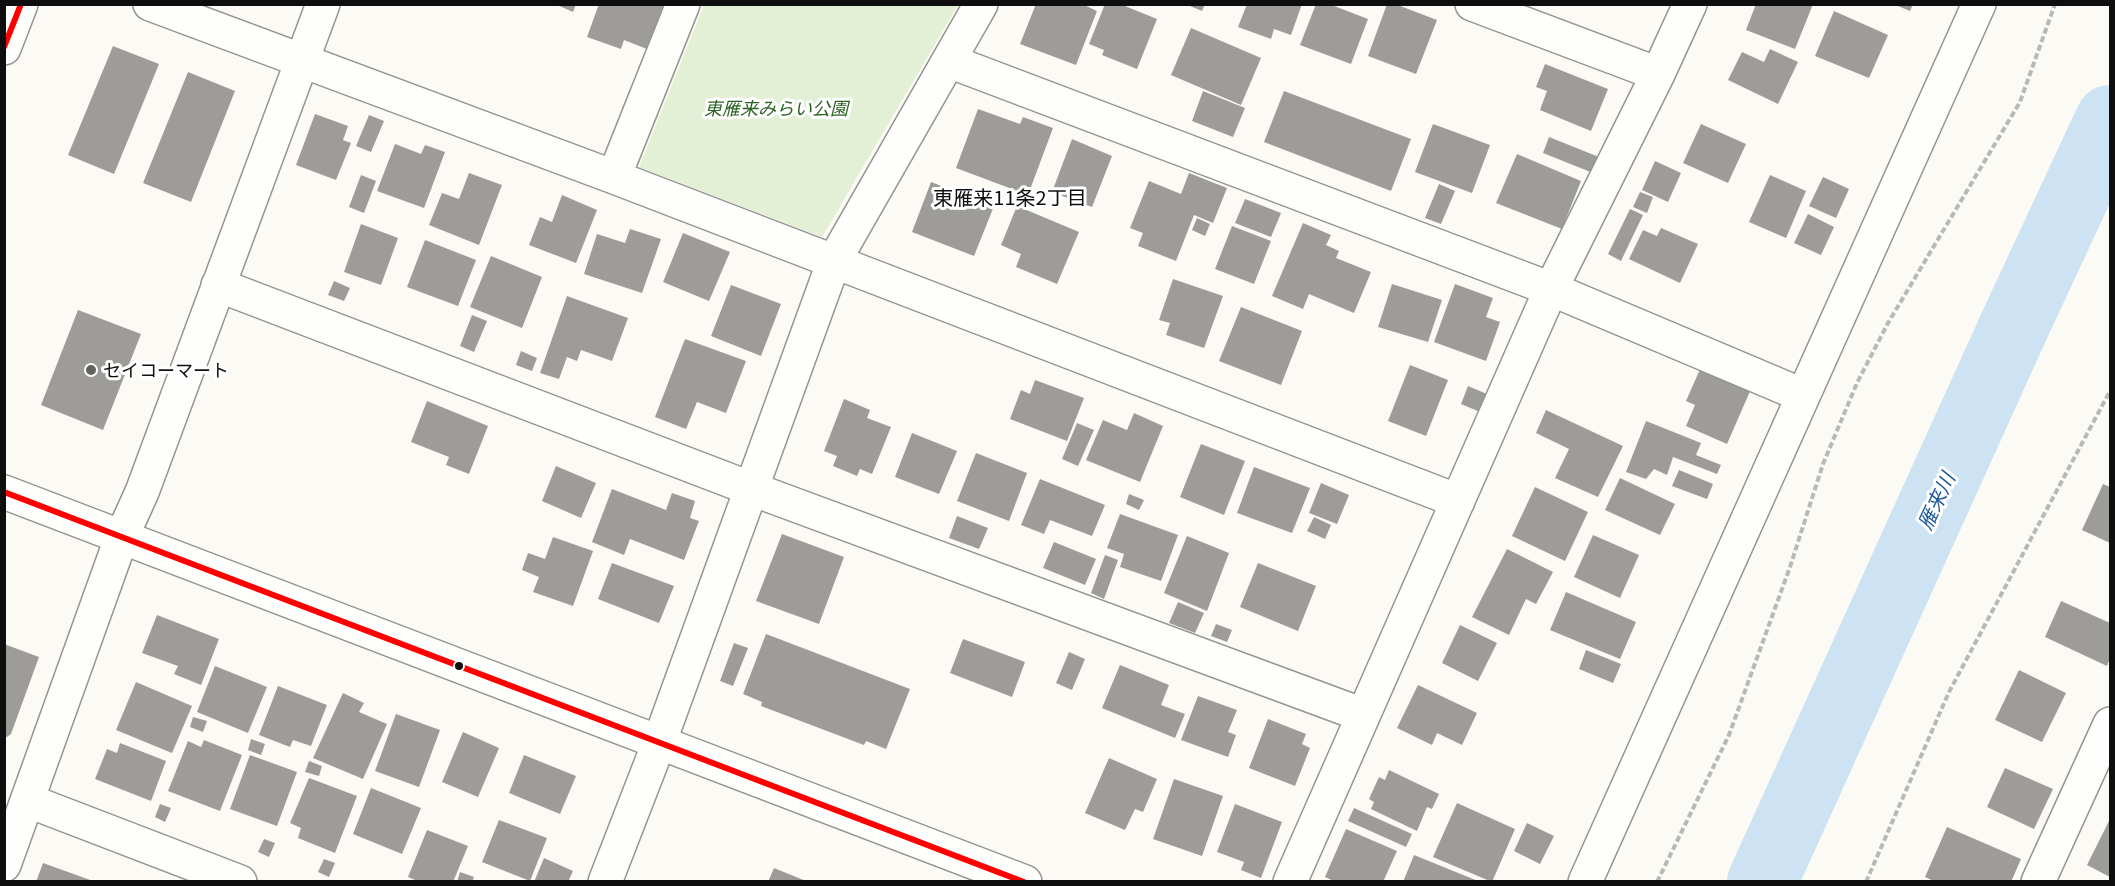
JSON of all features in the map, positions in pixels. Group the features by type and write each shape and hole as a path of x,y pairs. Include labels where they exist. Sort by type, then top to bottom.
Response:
{"street":[{"path":"4,48 21,4"},
{"path":"150,4 614,177 1458,501"},
{"path":"4,866 122,537 142,492 323,4"},
{"path":"614,177 683,4"},
{"path":"605,882 659,743 834,261 981,4"},
{"path":"1472,4 1658,74"},
{"path":"1290,882 1551,290 1658,74 1690,4"},
{"path":"1585,882 1979,4"},
{"path":"949,61 1551,290 1802,395"},
{"path":"219,285 752,489 1363,715"},
{"path":"4,492 1025,882"},
{"path":"2038,882 2110,724"},
{"path":"29,801 240,882"}],"path":[{"path":"1657,882 1729,735 1824,464 1857,383 1888,323 2020,102 2055,4"},
{"path":"1866,882 1949,692 2110,391"}],"green space":[{"name":"東雁来みらい公園","path":"704,5 958,5 822,237 639,167"}],"building":[{"path":"555,4 576,4 573,12"},
{"path":"599,4 663,6 647,49 624,40 621,49 587,37"},
{"path":"1036,4 1082,4 1097,11 1076,65 1020,44"},
{"path":"1105,4 1120,4 1157,19 1137,69 1102,55 1104,50 1089,44"},
{"path":"1185,4 1205,4 1202,11"},
{"path":"1247,4 1302,4 1291,35 1274,29 1271,39 1238,27"},
{"path":"1316,4 1329,4 1368,19 1351,64 1300,45"},
{"path":"1387,4 1395,4 1437,20 1416,74 1368,56"},
{"path":"1756,4 1813,4 1795,49 1746,30"},
{"path":"1893,4 1913,4 1910,11"},
{"path":"1834,11 1888,35 1869,78 1815,56"},
{"path":"1191,28 1261,58 1241,105 1171,75"},
{"path":"113,46 159,64 114,174 68,155"},
{"path":"1770,49 1798,62 1778,104 1728,80 1742,52 1764,62"},
{"path":"1545,64 1608,89 1591,131 1540,110 1547,91 1536,87"},
{"path":"188,72 235,91 191,202 143,183"},
{"path":"1203,91 1245,108 1233,137 1192,121"},
{"path":"1284,91 1411,139 1391,191 1264,142"},
{"path":"978,109 1020,124 1023,117 1053,128 1028,195 956,168"},
{"path":"315,114 348,126 343,140 351,143 336,180 296,165"},
{"path":"369,115 384,121 371,152 356,146"},
{"path":"1433,124 1490,145 1472,193 1415,172"},
{"path":"1701,124 1746,144 1728,183 1683,163"},
{"path":"1549,137 1599,157 1593,173 1543,153"},
{"path":"1072,139 1112,156 1092,207 1052,192"},
{"path":"395,144 421,154 425,145 445,152 424,208 377,191"},
{"path":"1517,154 1581,181 1562,229 1496,203"},
{"path":"1655,161 1681,173 1668,202 1642,190"},
{"path":"469,173 502,185 479,245 429,225 442,193 459,199"},
{"path":"1189,173 1227,188 1213,223 1194,215 1176,261 1138,246 1143,233 1130,228 1149,181 1181,194"},
{"path":"361,175 376,181 364,213 349,207"},
{"path":"1770,175 1806,191 1786,238 1749,222"},
{"path":"1823,177 1849,189 1836,218 1809,206"},
{"path":"931,182 994,206 974,256 912,232"},
{"path":"1439,184 1455,191 1441,224 1425,218"},
{"path":"1640,192 1653,197 1647,213 1633,207"},
{"path":"562,195 597,210 576,263 529,245 540,217 552,222"},
{"path":"1245,199 1281,213 1271,237 1235,223"},
{"path":"1017,206 1079,232 1057,284 1016,267 1021,254 1001,245"},
{"path":"1630,209 1643,215 1621,261 1608,254"},
{"path":"1808,214 1834,227 1821,255 1794,243"},
{"path":"1197,218 1210,224 1205,236 1192,230"},
{"path":"1303,223 1331,235 1326,245 1339,251 1336,258 1371,272 1354,313 1309,294 1303,309 1272,296"},
{"path":"361,224 398,238 381,285 344,272"},
{"path":"1232,226 1271,241 1254,284 1215,269"},
{"path":"1661,228 1698,244 1680,283 1629,259 1643,230 1657,236"},
{"path":"630,229 661,239 642,293 584,274 597,234 625,243"},
{"path":"683,233 730,252 709,301 663,282"},
{"path":"425,240 476,260 458,306 407,287"},
{"path":"491,256 542,277 522,328 470,307"},
{"path":"1173,279 1223,296 1204,348 1166,335 1170,323 1159,320"},
{"path":"334,281 350,288 344,301 328,295"},
{"path":"1392,284 1442,300 1428,342 1378,327"},
{"path":"1455,284 1493,298 1486,317 1500,322 1486,361 1434,342"},
{"path":"731,285 781,304 761,356 711,336"},
{"path":"567,296 628,318 612,361 581,350 577,361 567,357 559,379 540,373"},
{"path":"1241,307 1302,331 1281,385 1219,361"},
{"name":"セイコーマート","path":"78,310 141,334 103,430 41,405"},
{"path":"472,315 487,321 474,352 460,346"},
{"path":"685,339 746,361 726,413 697,402 686,429 655,417"},
{"path":"521,351 537,358 532,371 516,365"},
{"path":"1410,365 1448,380 1426,436 1388,421"},
{"path":"1701,367 1751,389 1727,444 1686,426 1695,405 1686,401"},
{"path":"1035,380 1084,398 1067,441 1010,419 1021,390 1030,394"},
{"path":"1468,386 1487,394 1480,412 1461,404"},
{"path":"844,399 870,410 867,418 891,427 872,474 860,469 857,476 833,466 837,456 824,451"},
{"path":"427,401 488,426 469,474 446,465 449,457 411,442"},
{"path":"1546,410 1623,446 1598,497 1555,478 1569,449 1536,433"},
{"path":"1134,413 1163,426 1140,482 1086,460 1103,420 1127,430"},
{"path":"1646,421 1701,443 1696,455 1721,465 1717,474 1673,457 1667,475 1654,469 1646,479 1626,472"},
{"path":"1077,423 1094,430 1078,466 1062,459"},
{"path":"912,433 957,451 939,494 895,477"},
{"path":"1201,444 1245,461 1224,515 1180,497"},
{"path":"976,453 1027,473 1009,521 957,501"},
{"path":"556,466 596,483 581,518 542,501"},
{"path":"1254,467 1310,488 1292,533 1237,513"},
{"path":"1679,470 1713,484 1707,499 1672,486"},
{"path":"1620,478 1675,504 1660,535 1605,510"},
{"path":"1040,479 1105,505 1092,536 1050,520 1044,534 1021,525"},
{"path":"1321,483 1349,495 1337,524 1309,513"},
{"path":"2103,484 2110,487 2110,543 2082,530"},
{"path":"1535,487 1588,512 1565,561 1512,536"},
{"path":"612,489 666,510 672,493 695,501 690,518 699,521 684,560 630,539 624,555 592,542"},
{"path":"1129,494 1144,500 1139,510 1126,504"},
{"path":"1120,514 1178,535 1161,581 1120,567 1124,554 1107,548"},
{"path":"957,516 988,528 979,549 949,538"},
{"path":"1314,517 1331,525 1325,539 1307,531"},
{"path":"782,534 844,557 819,624 756,601"},
{"path":"1593,535 1639,555 1620,598 1574,577"},
{"path":"1187,536 1229,553 1207,611 1164,593"},
{"path":"553,537 593,551 573,606 533,592 539,577 522,570 528,553 545,559"},
{"path":"1054,542 1096,559 1085,585 1043,568"},
{"path":"1507,549 1553,572 1536,604 1526,599 1509,635 1472,617"},
{"path":"1105,555 1118,560 1104,599 1091,593"},
{"path":"612,563 674,586 659,623 598,599"},
{"path":"1258,563 1316,586 1298,631 1240,607"},
{"path":"1566,592 1636,622 1620,659 1550,630"},
{"path":"2061,601 2110,623 2110,658 2107,666 2045,637"},
{"path":"1178,602 1204,613 1195,633 1169,623"},
{"path":"157,615 219,639 201,685 174,674 178,666 142,653"},
{"path":"1216,624 1232,630 1227,642 1211,636"},
{"path":"1460,625 1497,643 1478,681 1442,663"},
{"path":"766,634 910,689 886,749 866,741 864,745 761,706 762,702 743,694"},
{"path":"963,639 1025,662 1012,697 950,673"},
{"path":"734,643 748,648 733,686 720,681"},
{"path":"4,644 39,657 11,734 4,739"},
{"path":"1586,650 1621,664 1613,683 1579,669"},
{"path":"1069,652 1085,659 1072,690 1056,683"},
{"path":"1120,665 1169,685 1161,705 1185,714 1175,738 1102,708"},
{"path":"215,666 267,687 248,733 197,712"},
{"path":"2019,670 2066,693 2042,742 1995,720"},
{"path":"136,682 192,706 172,753 116,730"},
{"path":"1418,685 1477,713 1462,745 1437,733 1432,745 1397,728"},
{"path":"278,686 327,705 311,746 293,740 290,747 259,735"},
{"path":"343,693 364,703 359,712 387,724 363,779 313,758"},
{"path":"1198,696 1237,710 1228,732 1236,735 1228,757 1181,740"},
{"path":"396,714 440,730 419,787 375,771"},
{"path":"193,717 207,721 203,732 190,727"},
{"path":"1268,719 1306,734 1302,744 1310,748 1295,786 1249,768"},
{"path":"463,732 499,748 478,797 442,782"},
{"path":"251,739 265,744 261,755 248,750"},
{"path":"204,740 242,755 220,811 168,791 188,741 201,747"},
{"path":"120,743 166,761 151,801 95,779 107,749 117,753"},
{"path":"250,755 297,772 277,826 230,809"},
{"path":"524,755 576,776 560,814 509,793"},
{"path":"1109,758 1157,779 1143,812 1135,809 1125,830 1085,813"},
{"path":"309,761 322,766 319,776 305,772"},
{"path":"2005,768 2053,789 2034,829 1987,807"},
{"path":"1389,770 1439,794 1432,809 1427,807 1417,831 1371,809 1374,802 1369,799 1379,777 1385,780"},
{"path":"309,778 357,796 335,853 298,838 301,828 290,823"},
{"path":"1174,779 1223,796 1202,856 1153,839"},
{"path":"371,788 421,808 402,854 353,834"},
{"path":"1457,803 1515,829 1492,882 1433,857"},
{"path":"160,804 171,808 165,822 155,817"},
{"path":"1235,804 1282,822 1261,878 1241,870 1244,862 1217,852"},
{"path":"1354,808 1412,834 1406,847 1348,821"},
{"path":"499,820 547,838 530,881 482,862"},
{"path":"2110,822 2110,877 2087,865"},
{"path":"1527,823 1554,836 1540,864 1514,851"},
{"path":"1947,827 2021,859 2011,882 1936,882 1925,877"},
{"path":"1346,829 1397,851 1383,882 1336,882 1325,877"},
{"path":"427,830 468,846 453,882 420,882 408,877"},
{"path":"264,839 275,843 269,857 258,852"},
{"path":"1414,855 1478,881 1478,882 1403,882"},
{"path":"544,858 573,871 568,882 534,882"},
{"path":"324,859 335,863 329,877 318,872"},
{"path":"43,863 93,881 93,882 36,882"},
{"path":"774,868 806,881 806,882 768,882"},
{"path":"460,872 474,877 472,882 457,882"}],"waterway":[{"name":"雁来川","path":"1762,882 2110,120"}],"transit line":[{"path":"4,47 21,4"},
{"path":"4,492 1024,882"}],"place":[{"name":"セイコーマート","path":"91,370"}],"district":[{"name":"東雁来11条2丁目","path":"1010,197"}]}
